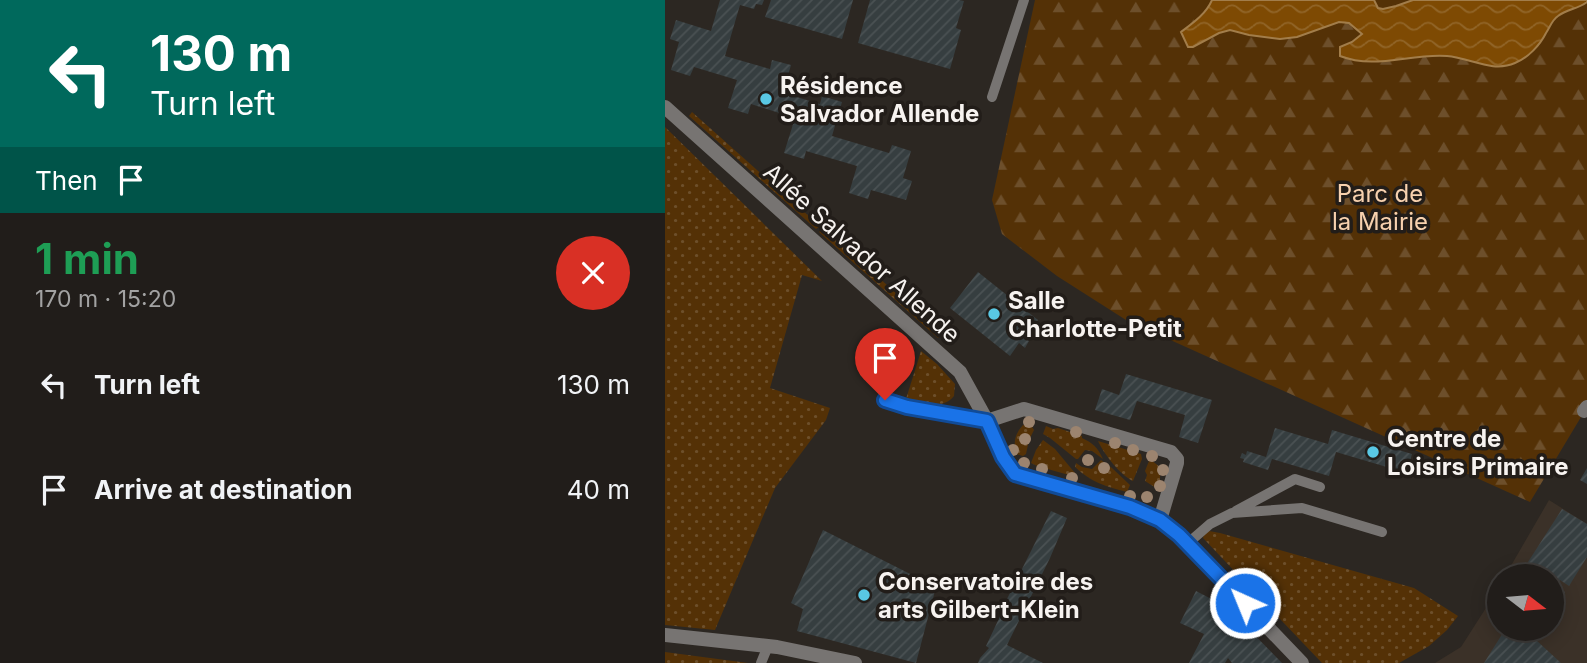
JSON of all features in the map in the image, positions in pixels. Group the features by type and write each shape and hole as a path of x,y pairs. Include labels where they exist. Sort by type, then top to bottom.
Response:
{"street":[{"name":"Allée Salvador Allende","path":"665,107 960,372 1003,457 1015,474 1130,507 1160,520 1187,544 1302,663"},
{"path":"907,407 987,421 1024,409 1171,452 1177,463 1160,520"},
{"path":"665,635 768,646 855,663"}],"lane":[{"path":"992,97 1024,0"},
{"path":"885,400 907,407"},
{"path":"1187,544 1210,524 1295,479 1320,487"},
{"path":"1232,513 1302,508 1382,532"},
{"path":"761,663 768,646"}],"shaded area":[{"path":"1549,500 1587,524 1587,663 1435,663 1461,647 1487,606 1487,641 1565,640 1565,564 1512,564"}],"green space":[{"name":"Parc de la Mairie","path":"1035,0 1587,0 1587,407 1530,502 1126,320 1057,276 1002,234 992,200"},
{"path":"692,112 820,226 816,229 689,116"},
{"path":"665,127 822,281 802,275 770,388 830,408 826,420 775,488 715,630 665,625"},
{"path":"823,228 942,334 938,338 819,232"},
{"path":"921,351 955,384 954,396 949,401 932,404 906,399"},
{"path":"1023,425 1031,425 1034,430 1023,456 1016,454 1015,438"},
{"path":"1046,426 1082,436 1095,446 1103,459 1092,451 1085,450 1076,459 1043,434"},
{"path":"1043,440 1055,449 1076,477 1031,463"},
{"path":"1098,441 1141,454 1142,459 1133,481 1113,464"},
{"path":"1101,460 1130,485 1127,492 1099,483 1075,467 1076,463 1092,469"},
{"path":"1151,460 1160,467 1160,482 1156,488 1145,481 1145,471"},
{"path":"1209,531 1414,588 1458,616 1429,646 1399,663 1322,663 1203,538"},
{"path":"665,652 748,663 665,663"}],"water":[{"path":"1212,0 1374,0 1378,8 1383,9 1413,0 1587,2 1556,18 1533,51 1524,58 1506,66 1490,66 1447,56 1380,61 1353,60 1340,56 1340,47 1362,34 1349,23 1339,22 1297,37 1280,39 1230,30 1188,47 1181,32 1203,14"}],"building":[{"name":"Résidence Salvador Allende","path":"720,0 764,0 762,5 756,4 754,9 740,5 725,56 770,69 772,60 791,65 783,93 820,104 822,96 842,102 832,136 889,153 892,145 911,151 903,178 912,181 906,200 871,190 868,199 849,193 857,166 806,151 804,159 784,153 795,118 751,104 748,114 728,108 737,80 694,67 690,76 671,70 679,42 670,39 676,20 711,31"},
{"path":"771,0 853,0 842,39 765,17"},
{"path":"870,0 964,1 956,28 961,30 950,69 858,43"},
{"name":"Salle Charlotte-Petit","path":"978,272 1038,320 1024,337 1029,341 1025,348 1019,343 1010,356 950,308"},
{"path":"1126,374 1212,400 1198,443 1179,437 1185,415 1137,401 1130,420 1095,410 1102,389 1119,395"},
{"name":"Centre de Loisirs Primaire","path":"1275,428 1328,444 1332,430 1412,454 1407,473 1336,452 1329,476 1272,459 1268,470 1243,462 1244,459 1240,458 1242,453 1246,455 1247,451 1266,457"},
{"path":"1587,468 1587,484 1580,480"},
{"path":"1562,509 1587,524 1587,557 1569,586 1565,583 1565,564 1527,564"},
{"path":"1051,511 1067,518 1007,645 1043,663 978,663 989,648 986,646 1002,609"},
{"name":"Conservatoire des arts Gilbert-Klein","path":"823,530 936,587 916,663 797,631 803,609 791,603"},
{"path":"1196,591 1227,607 1282,663 1232,663 1228,658 1225,663 1189,663 1204,634 1180,623"},
{"path":"1498,641 1537,641 1561,663 1484,663"}],"place":[{"name":"Résidence Salvador Allende","path":"766,99"},
{"name":"Salle Charlotte-Petit","path":"994,314"},
{"name":"Centre de Loisirs Primaire","path":"1373,452"},
{"name":"Conservatoire des arts Gilbert-Klein","path":"864,595"}],"route":[{"path":"885,400 907,407 987,421 1003,457 1015,474 1130,507 1160,520 1179,535 1245,603"}]}
